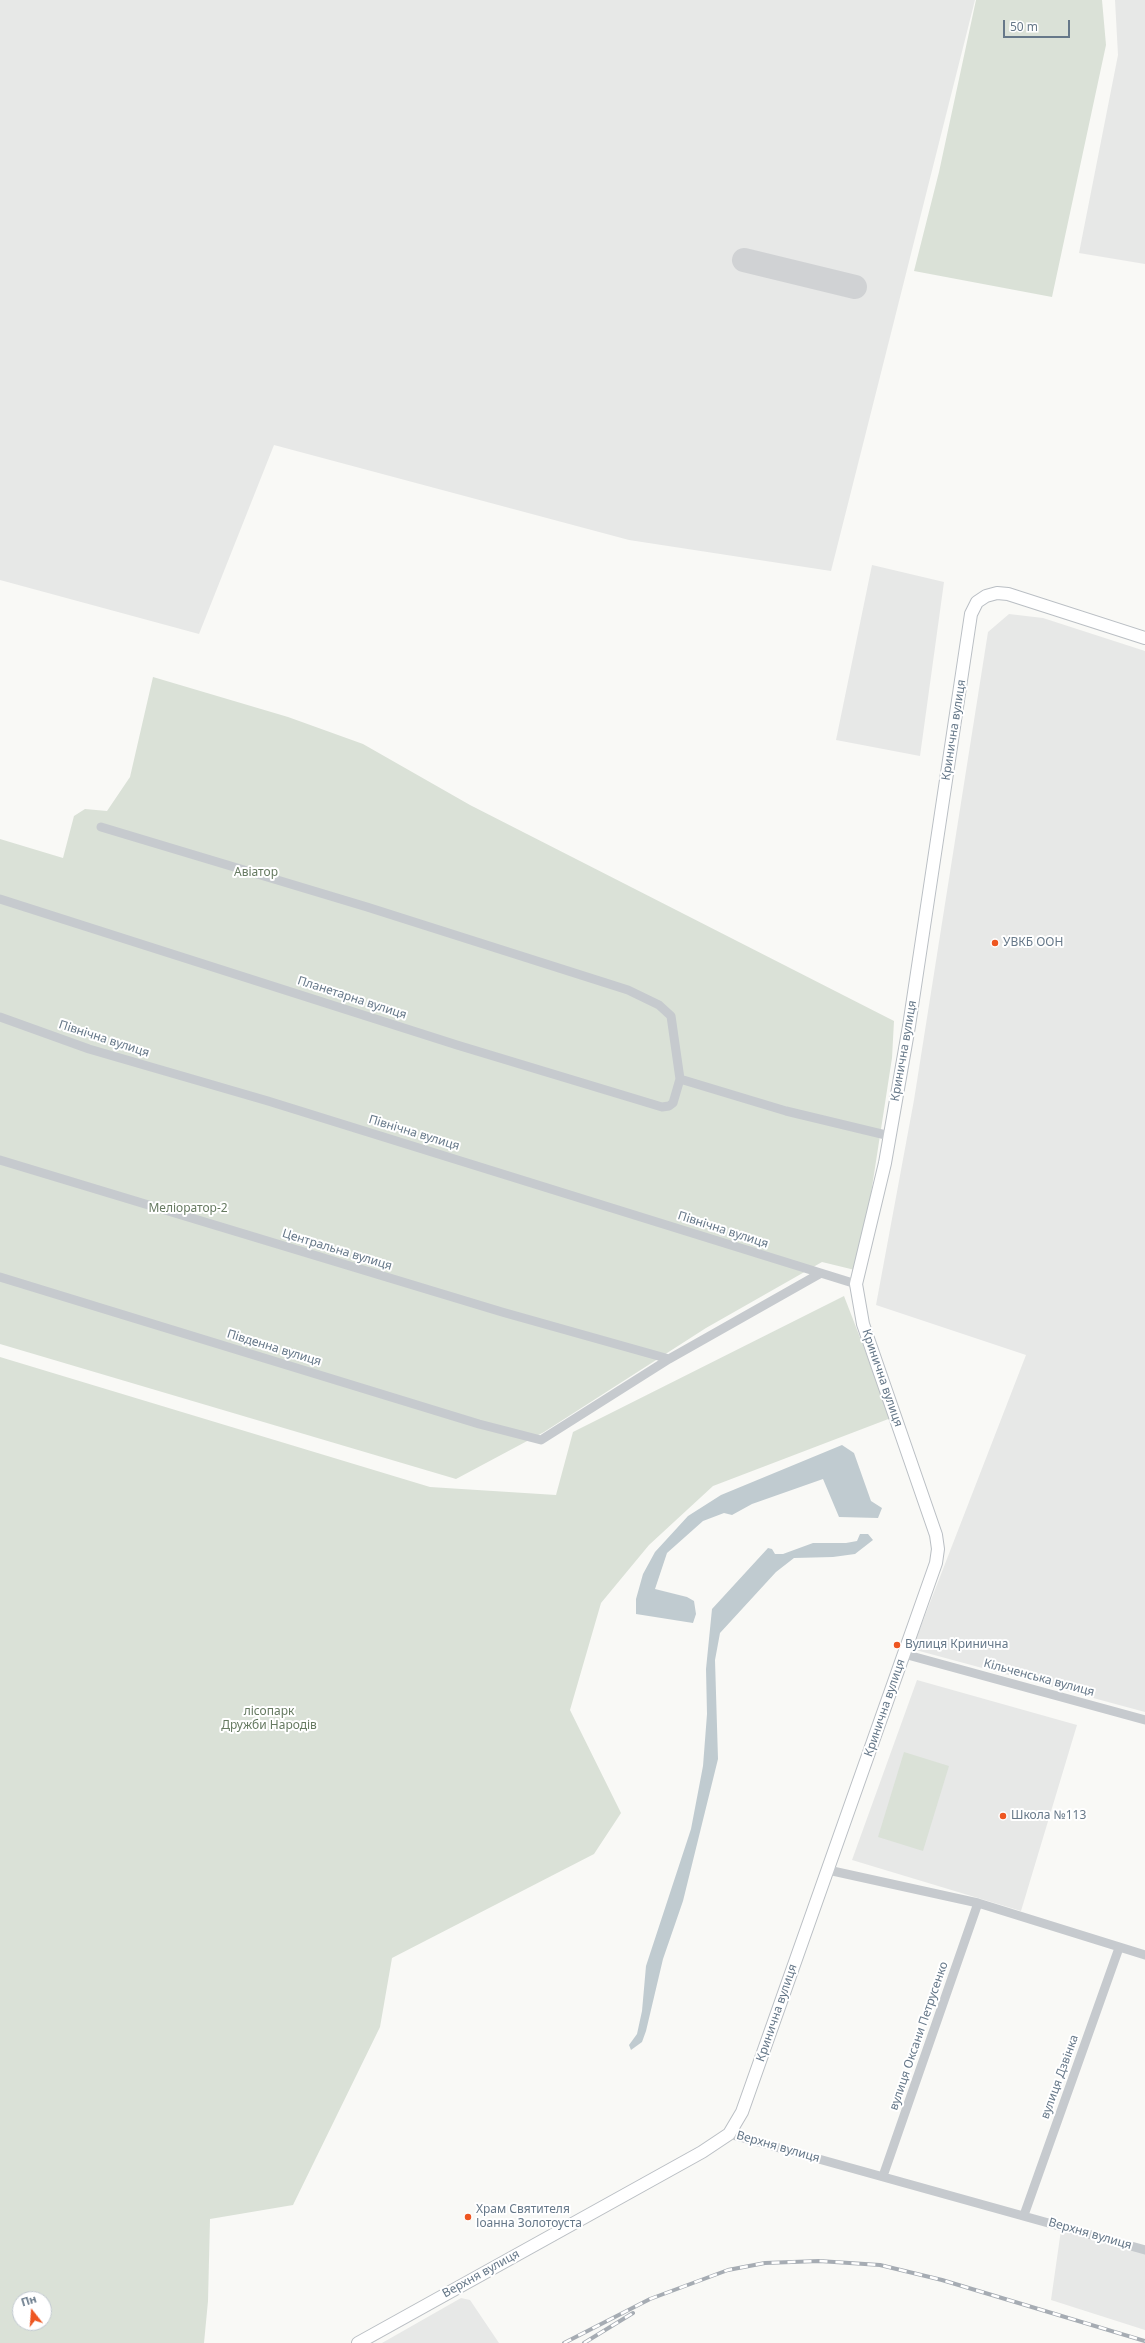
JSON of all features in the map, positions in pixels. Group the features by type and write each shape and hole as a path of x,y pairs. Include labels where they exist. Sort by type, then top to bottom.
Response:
{"street":[{"name":"Кринична вулиця","path":"729,2134 742,2112 936,1563 938,1549 936,1535 863,1324 856,1284 890,1136 909,1026 971,614 977,602 986,596 997,593 1008,594 1145,638"},
{"path":"101,827 367,907 628,990 659,1005 672,1016 680,1079 786,1111 890,1136"},
{"name":"Планетарна вулиця","path":"0,899 457,1045 662,1107 669,1106 673,1103 680,1079"},
{"name":"Північна вулиця","path":"0,1017 89,1049 268,1100 856,1284"},
{"name":"Центральна вулиця","path":"0,1160 502,1312 669,1359"},
{"path":"669,1359 821,1273"},
{"name":"Південна вулиця","path":"0,1277 479,1424 541,1440 669,1359"},
{"name":"Кільченська вулиця","path":"904,1654 1145,1720"},
{"path":"828,1870 978,1903 1145,1955"},
{"name":"вулиця Оксани Петрусенко","path":"883,2176 978,1903"},
{"name":"вулиця Дзвінка","path":"1024,2215 1119,1948"},
{"name":"Верхня вулиця","path":"358,2343 702,2152 729,2134 1024,2215 1145,2250"}],"shaded area":[{"path":"0,0 975,0 831,571 629,540 274,445 199,634 0,580"},
{"path":"1115,0 1145,0 1145,264 1079,253 1118,55"},
{"path":"872,565 944,582 920,756 836,740"},
{"path":"1009,614 1043,618 1145,651 1145,1712 912,1649 1026,1355 876,1305 914,1100 988,632"},
{"path":"842,1445 854,1453 871,1501 882,1508 878,1518 839,1517 823,1479 752,1504 732,1515 724,1513 703,1521 667,1553 655,1589 687,1597 694,1601 696,1614 693,1623 636,1614 636,1599 643,1574 655,1552 688,1516 721,1495"},
{"path":"860,1534 868,1534 873,1540 855,1554 833,1557 794,1558 776,1572 720,1633 715,1660 718,1759 683,1901 663,1959 646,2031 642,2042 631,2050 629,2045 637,2034 642,2011 646,1966 691,1829 703,1766 707,1714 706,1669 712,1609 768,1548 772,1549 775,1554 783,1554 813,1543 846,1543 857,1541"},
{"path":"917,1680 1077,1725 1021,1911 852,1860"},
{"path":"1061,2230 1145,2253 1145,2330 1051,2300"},
{"path":"461,2298 470,2300 499,2343 382,2343"}],"green space":[{"path":"976,0 1102,0 1106,45 1052,297 914,271 939,172"},
{"path":"153,677 288,717 363,744 470,805 894,1021 892,1058 859,1271 822,1262 706,1328 544,1432 456,1479 0,1344 0,839 63,858 74,816 85,809 107,811 130,777"},
{"name":"лісопарк Дружби Народів","path":"844,1296 891,1418 713,1486 649,1545 601,1603 570,1710 621,1813 594,1854 392,1958 380,2027 293,2205 210,2219 208,2301 204,2343 0,2343 0,1357 430,1487 556,1495 573,1432"},
{"path":"904,1752 949,1766 923,1851 878,1837"}],"taxiway":[{"path":"744,260 855,287"}],"railway":[{"path":"564,2343 650,2299 728,2270 765,2263 819,2261 880,2265 942,2280 1145,2341"},
{"path":"584,2343 633,2313"}],"place":[{"name":"УВКБ ООН","path":"995,943"},
{"name":"Вулиця Кринична","path":"897,1645"},
{"name":"Школа №113","path":"1003,1816"},
{"name":"Храм Святителя Іоанна Золотоуста","path":"468,2217"}],"park label":[{"name":"Авіатор","path":"256,873"},
{"name":"Меліоратор-2","path":"188,1209"}]}
